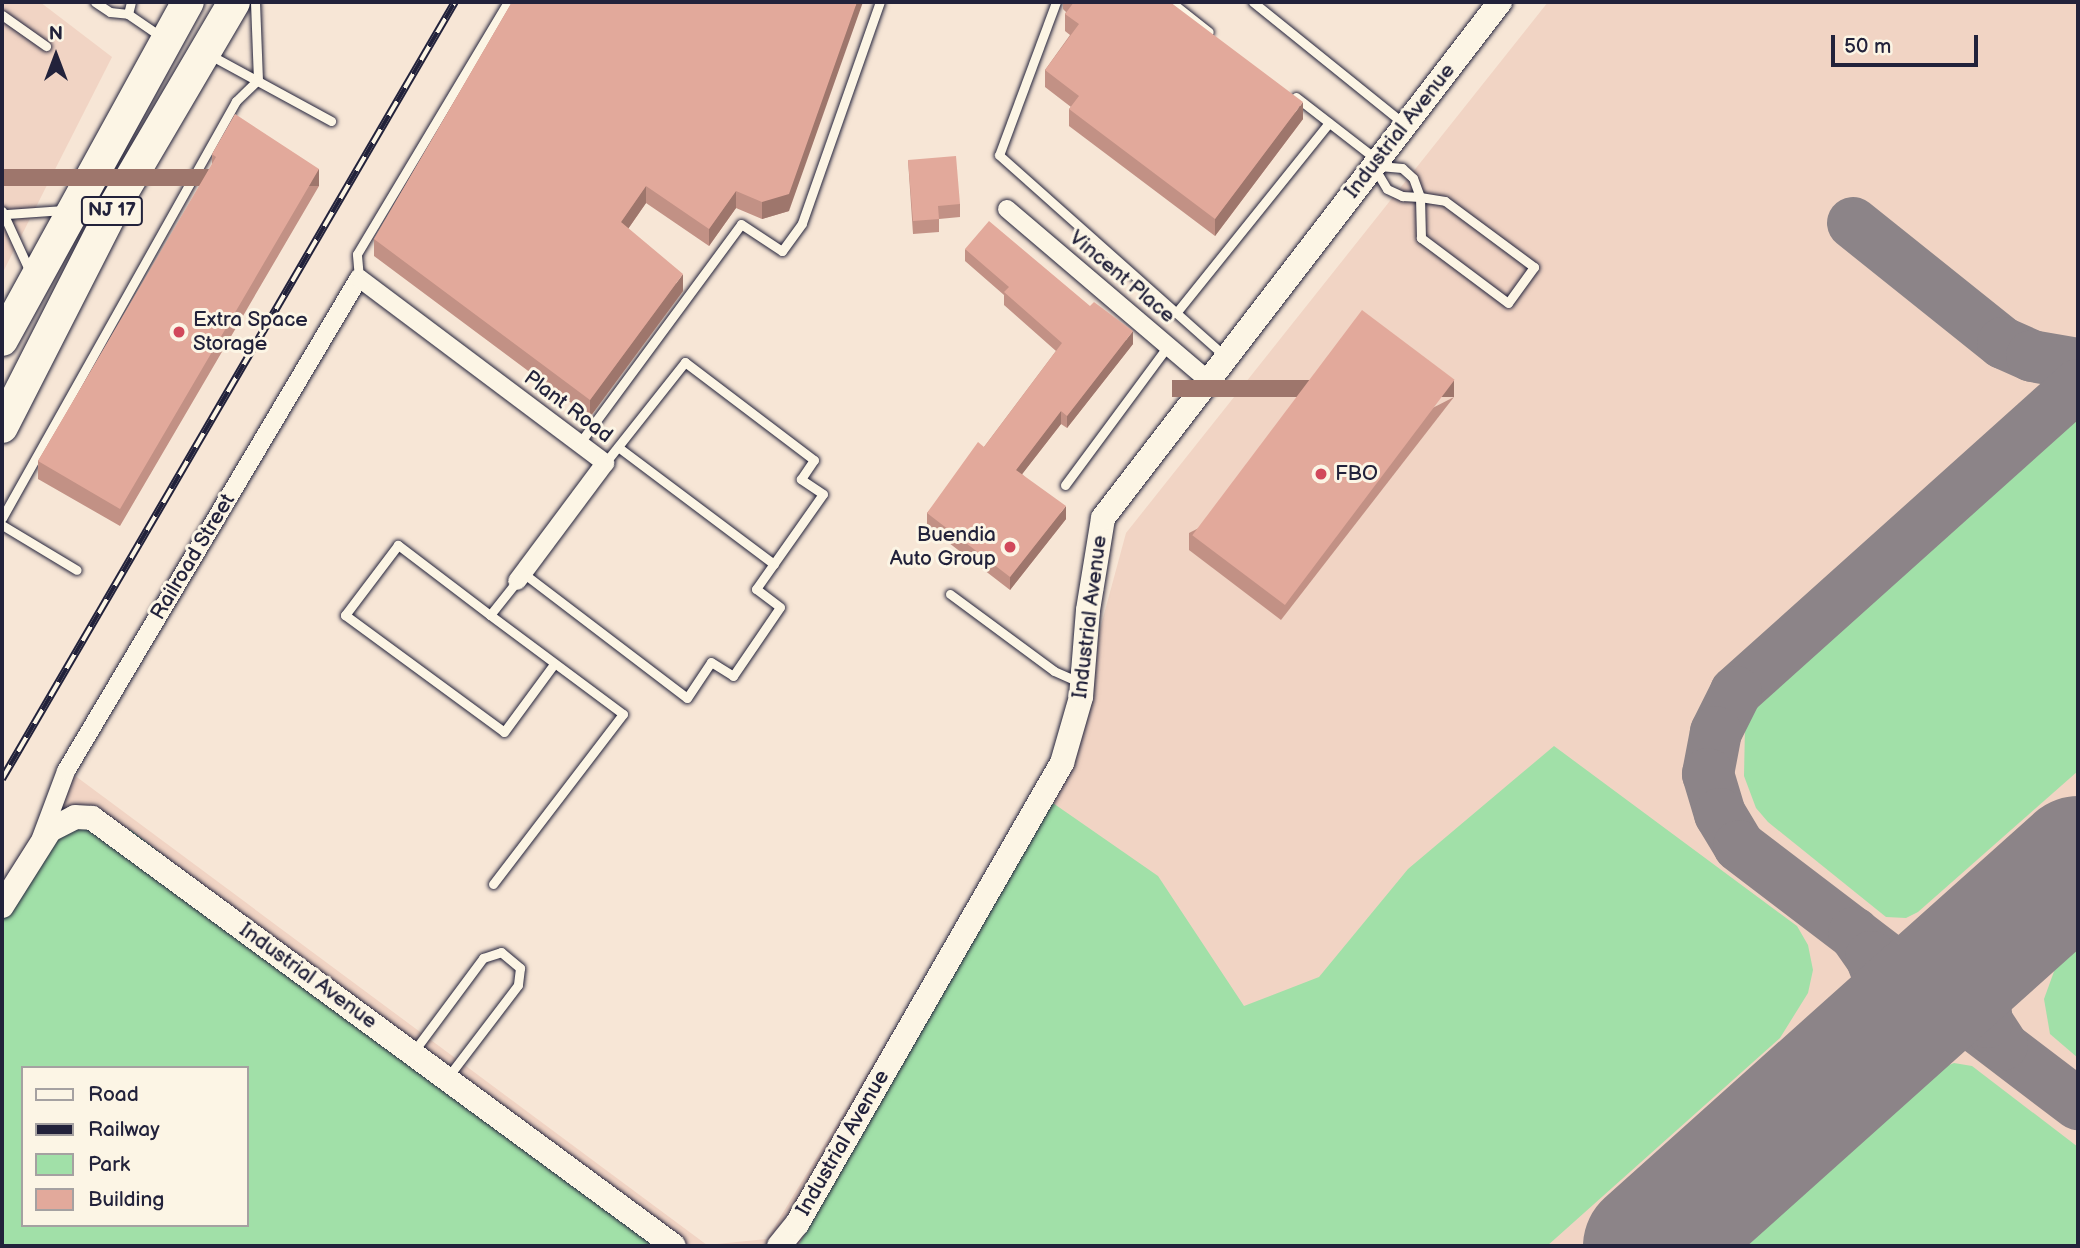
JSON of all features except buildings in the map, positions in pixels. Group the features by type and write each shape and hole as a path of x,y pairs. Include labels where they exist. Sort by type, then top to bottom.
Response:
{"highway":[{"name":"NJ 17","path":"2,340 188,2"},
{"name":"NJ 17","path":"2,427 115,205 233,2"}],"street":[{"name":"Industrial Avenue","path":"779,1246 797,1224 1049,789 1072,738 1082,683 1088,610 1103,518 1500,2"},
{"name":"Vincent Place","path":"1007,209 1208,380"},
{"name":"Plant Road","path":"359,278 605,463 520,577"},
{"name":"Railroad Street","path":"2,906 39,842 66,771 359,278"},
{"name":"Industrial Avenue","path":"39,842 50,830 75,817 92,818 674,1246"}],"lane":[{"path":"95,2 110,12 128,14 166,40"},
{"path":"128,14 131,2"},
{"path":"2,518 236,101 258,80 255,2"},
{"path":"359,278 356,254 508,2"},
{"path":"579,444 741,224 782,251 803,223 880,2"},
{"path":"1056,2 999,155 1226,357"},
{"path":"1171,2 1223,42"},
{"path":"1253,2 1405,125"},
{"path":"2,15 46,46"},
{"path":"204,52 331,121"},
{"path":"1287,91 1376,163 1387,189 1420,197 1445,201 1535,267 1508,303 1421,238 1420,197 1413,177 1402,168 1376,163"},
{"path":"1176,313 1329,123"},
{"path":"34,281 4,213 72,210"},
{"path":"1065,485 1168,346"},
{"path":"490,615 520,577 687,698 711,662 733,676 780,607 756,589 823,494 801,479 814,460 685,362 605,463"},
{"path":"618,447 774,564"},
{"path":"2,524 77,570"},
{"path":"493,884 623,714 398,545 345,615 504,732 554,664"},
{"path":"950,594 1054,671 1082,683"},
{"path":"412,1053 483,958 501,951 520,968 522,976 447,1079"}],"shaded area":[{"path":"2,2 40,2 112,57 2,274"},
{"path":"1548,2 2078,2 2078,1246 2,1246 2,883 70,772 707,1245 767,1239 1070,740 1126,533"}],"green space":[{"path":"2078,417 2078,771 1918,912 1906,918 1886,917 1768,822 1756,808 1744,776 1745,727 1758,704"},
{"path":"1554,746 1797,926 1808,945 1813,970 1808,993 1780,1038 1547,1246 798,1246 1050,801 1158,876 1244,1006 1319,977 1408,869"},
{"path":"49,822 131,830 661,1246 2,1246 2,904"},
{"path":"2078,946 2078,1058 2050,1034 2044,999 2056,966"},
{"path":"1954,1063 1972,1066 2078,1147 2078,1246 1740,1246 1937,1070"}],"taxiway":[{"path":"1853,223 2003,343 2032,356 2078,364"},
{"path":"2078,385 1736,692 1716,732 1708,774 1720,814 1739,846 2078,1104"},
{"path":"2002,1045 1987,1022 1983,987 1991,957 2006,925"},
{"path":"1854,933 1871,957 1882,986 1878,1027 1865,1052"}],"runway":[{"path":"1648,1246 2078,861"}],"railway":[{"path":"2,779 455,2"}],"place":[{"name":"Extra Space Storage","path":"179,332"},
{"name":"FBO","path":"1321,474"},
{"name":"Buendia Auto Group","path":"1010,547"}]}
